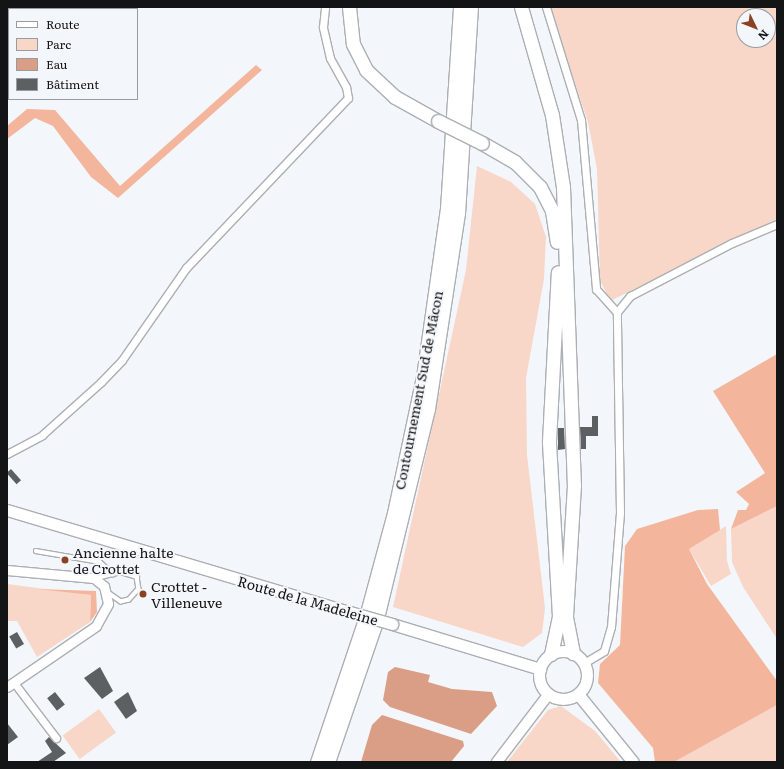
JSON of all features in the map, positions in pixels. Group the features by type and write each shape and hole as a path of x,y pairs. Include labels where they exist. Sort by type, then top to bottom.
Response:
{"highway":[{"path":"349,7 353,44 366,70 395,97 515,162 540,187 552,211 557,234 549,441 559,616 551,654"},
{"name":"Contournement Sud de Mâcon","path":"317,762 367,613 422,384 447,209 460,7"},
{"name":"Contournement Sud de Mâcon","path":"328,762 376,622 429,402 458,213 471,7"},
{"path":"521,7 552,115 563,187 574,485 566,617 573,653"}],"main road":[{"name":"Route de la Madeleine","path":"7,510 540,669"},
{"path":"573,653 584,664 586,680 578,694 560,700 548,695 540,683 540,669 551,654 573,653"},
{"path":"578,694 633,762"},
{"path":"497,762 548,695"}],"street":[{"path":"7,454 42,435 101,382 122,360 186,268 348,98 346,87 330,58 324,27 325,7"},
{"path":"546,7 581,120 596,289 617,312"},
{"path":"584,664 604,651 611,627 620,513 617,312 630,296 732,243 777,224"},
{"path":"9,570 94,578 107,592 106,611 96,626 11,685 56,738"}],"lane":[{"path":"36,551 100,562 113,574"},
{"path":"94,578 132,572 137,577 139,590 129,600 121,602 107,592"}],"green space":[{"path":"549,7 777,7 777,219 610,301 600,280 597,169 588,122"},
{"path":"477,166 511,182 535,204 546,237 544,279 526,378 527,455 545,608 542,633 523,647 393,607 466,270"},
{"path":"777,506 777,639 743,587 732,562 731,529"},
{"path":"726,526 727,561 731,574 711,586 689,549"},
{"path":"7,584 91,595 90,622 37,657 17,621 7,621"},
{"path":"777,705 777,762 674,762"},
{"path":"561,706 595,731 621,762 507,762 548,710"},
{"path":"99,709 116,732 80,759 63,735"}],"shaded area":[{"path":"256,65 262,70 118,198 91,177 53,126 35,118 7,139 7,126 27,109 55,110 120,186"},
{"path":"777,354 777,506 731,529 738,510 746,510 749,504 736,492 765,473 713,391"},
{"path":"718,509 720,530 689,549 707,584 777,681 777,705 674,762 655,762 653,748 598,683 600,664 620,645 625,546 637,529 698,510"},
{"path":"38,589 96,591 97,612 90,622 91,595"}],"water":[{"path":"395,667 430,675 428,682 452,689 492,692 497,706 471,734 390,707 383,700 388,672"},
{"path":"382,715 463,741 464,746 451,762 361,762 372,725"}],"building":[{"path":"592,416 598,416 598,436 586,436 586,449 581,449 580,427 592,427"},
{"path":"558,428 564,428 565,449 558,450"},
{"path":"11,469 21,480 17,484 7,474"},
{"path":"17,632 24,644 16,649 9,636"},
{"path":"100,667 113,691 102,699 84,678"},
{"path":"55,692 65,705 57,711 47,698"},
{"path":"128,692 137,711 126,719 114,702"},
{"path":"7,723 18,737 7,745"},
{"path":"49,737 66,753 53,762 37,762 52,752 45,741"}],"place":[{"name":"Ancienne halte de Crottet","path":"65,560"},
{"name":"Crottet - Villeneuve","path":"143,594"}]}
